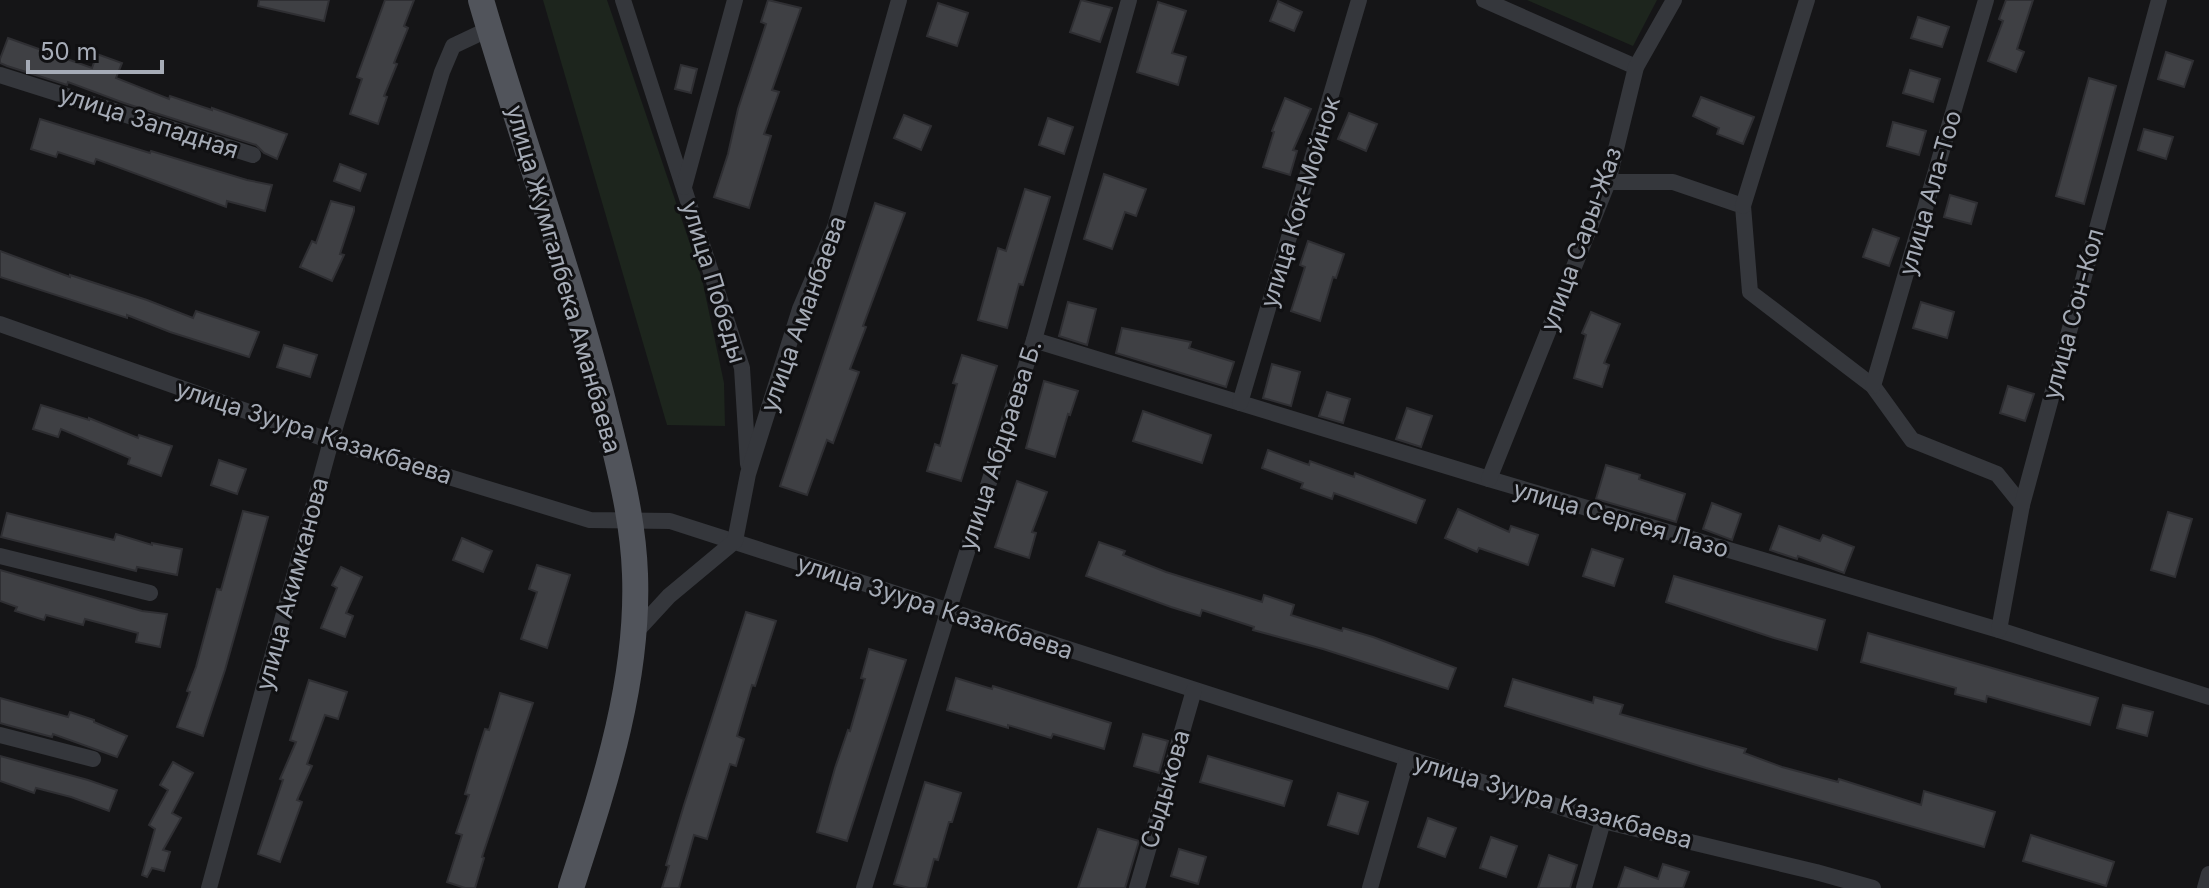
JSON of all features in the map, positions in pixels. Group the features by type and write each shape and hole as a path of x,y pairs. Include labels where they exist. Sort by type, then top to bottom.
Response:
{"main road":[{"name":"улица Жумгалбека Аманбаева","path":"481,0 585,332 621,472 635,574 633,635 621,716 604,786 571,888"}],"street":[{"name":"улица Победы","path":"623,0 742,368 748,474"},
{"name":"улица Победы","path":"684,187 735,0"},
{"name":"улица Аманбаева","path":"735,541 748,474 800,309 835,227 899,0"},
{"name":"улица Абдраева Б.","path":"864,888 1034,340 1129,0"},
{"name":"улица Кок-Мойнок","path":"1240,403 1359,0"},
{"path":"1484,0 1636,67"},
{"name":"улица Сары-Жаз","path":"1489,479 1608,182 1636,67 1674,0"},
{"path":"1807,0 1743,206 1750,292 1873,386 1912,440 1997,474 2022,505"},
{"name":"улица Ала-Тоо","path":"1873,386 1986,0"},
{"name":"улица Сон-Кол","path":"1999,630 2022,505 2159,0"},
{"name":"улица Акимканова","path":"209,888 331,441 442,72 453,46 489,29"},
{"name":"улица Западная","path":"0,75 253,155"},
{"path":"1608,182 1673,182 1743,206"},
{"name":"улица Зуура Казакбаева","path":"0,324 331,441 590,520 670,521 1603,821 1814,880 1873,888"},
{"name":"улица Сергея Лазо","path":"1034,340 1999,630 2209,697"},
{"path":"633,635 669,596 735,541"},
{"path":"0,556 150,593"},
{"name":"Сыдыкова","path":"1137,888 1194,690"},
{"path":"0,735 93,759"},
{"path":"1370,888 1407,758"},
{"path":"1584,888 1603,821"},
{"path":"2205,888 2209,874"}],"shaded area":[{"path":"543,0 607,0 702,279 724,383 725,426 667,425"},
{"path":"1527,0 1657,0 1633,46"}],"building":[{"path":"259,0 329,0 324,21 258,6"},
{"path":"385,0 414,0 378,124 350,114 362,79 357,77"},
{"path":"768,0 801,8 772,90 779,92 764,134 771,136 749,208 714,197 766,24 761,22"},
{"path":"1081,0 1112,8 1100,42 1070,32"},
{"path":"2006,0 2033,0 2017,49 2024,52 2016,72 1988,61 2003,21 1999,19"},
{"path":"1278,1 1302,12 1294,31 1270,21"},
{"path":"1158,2 1186,11 1172,53 1186,57 1178,85 1137,72"},
{"path":"938,3 968,13 957,46 927,36"},
{"path":"1918,17 1949,27 1942,47 1911,38"},
{"path":"8,38 92,68 97,54 122,63 116,78 169,99 170,96 212,108 287,134 277,159 256,145 68,82 67,85 0,63"},
{"path":"2166,52 2193,61 2184,87 2158,79"},
{"path":"681,65 697,69 691,93 675,89"},
{"path":"1910,70 1940,79 1933,102 1903,93"},
{"path":"2089,78 2116,86 2084,204 2056,196"},
{"path":"1701,97 1754,117 1743,144 1717,134 1719,128 1693,116"},
{"path":"1285,98 1311,109 1293,150 1297,151 1290,175 1263,167"},
{"path":"1349,113 1377,124 1366,151 1338,139"},
{"path":"904,115 931,126 921,150 894,138"},
{"path":"1048,118 1073,127 1064,154 1039,145"},
{"path":"40,119 150,153 272,185 265,211 227,201 226,207 96,159 94,164 58,152 56,157 31,149"},
{"path":"1893,122 1926,131 1919,155 1887,146"},
{"path":"2144,129 2173,137 2166,159 2138,150"},
{"path":"340,164 366,174 360,191 334,181"},
{"path":"1104,174 1146,189 1136,216 1125,212 1112,249 1084,239"},
{"path":"1025,189 1050,197 1007,328 978,320 998,248 1006,251"},
{"path":"1950,195 1977,203 1971,224 1944,217"},
{"path":"331,201 354,207 340,254 344,255 332,281 300,267 312,241 316,243"},
{"path":"875,203 905,213 850,369 859,372 833,443 827,440 807,495 780,486"},
{"path":"1873,229 1899,238 1889,266 1863,257"},
{"path":"1308,241 1344,254 1336,278 1333,277 1320,321 1291,311 1305,267 1300,265"},
{"path":"0,251 193,318 196,311 259,332 249,357 127,315 127,318 0,277"},
{"path":"1068,302 1096,309 1087,345 1059,336"},
{"path":"1921,302 1954,312 1947,338 1913,328"},
{"path":"1591,312 1620,324 1604,363 1609,365 1602,387 1574,378 1586,335 1582,333"},
{"path":"1122,328 1191,342 1189,348 1234,362 1226,387 1116,353"},
{"path":"284,345 317,355 310,377 277,367"},
{"path":"962,355 997,366 961,481 927,471 935,444 940,446"},
{"path":"1272,364 1300,372 1291,406 1263,398"},
{"path":"1044,381 1078,391 1055,457 1026,448"},
{"path":"2008,386 2034,394 2025,421 2000,413"},
{"path":"1327,392 1350,399 1343,423 1319,416"},
{"path":"41,405 89,418 138,438 139,435 172,446 161,476 128,464 130,458 61,429 58,437 33,429"},
{"path":"1407,408 1432,416 1421,447 1396,439"},
{"path":"1143,411 1211,435 1202,463 1133,441"},
{"path":"1268,450 1354,477 1355,473 1425,500 1416,523 1334,493 1332,499 1301,488 1303,483 1262,468"},
{"path":"219,460 246,469 237,494 211,485"},
{"path":"1606,465 1685,494 1676,522 1596,499"},
{"path":"1017,481 1047,492 1032,532 1036,533 1029,558 995,547"},
{"path":"1712,503 1741,514 1732,540 1703,529"},
{"path":"1458,509 1509,532 1511,526 1538,535 1528,565 1479,548 1477,552 1445,538"},
{"path":"243,511 268,517 203,736 177,727"},
{"path":"2168,512 2192,519 2175,577 2151,570"},
{"path":"7,513 114,540 116,534 152,545 182,549 177,575 137,567 136,571 1,537"},
{"path":"1779,526 1820,541 1823,535 1854,547 1844,573 1798,556 1797,559 1770,550"},
{"path":"462,538 492,551 483,572 453,560"},
{"path":"1099,542 1125,551 1123,555 1166,572 1262,602 1264,595 1294,605 1291,615 1373,637 1456,668 1448,689 1253,630 1254,627 1202,610 1200,616 1171,607 1086,576"},
{"path":"1592,549 1623,559 1614,586 1583,576"},
{"path":"537,565 570,575 547,648 521,639 537,592 529,589"},
{"path":"341,567 362,577 346,613 353,616 345,637 321,628 337,588 332,585"},
{"path":"0,570 142,611 167,614 160,647 136,642 138,633 85,619 83,625 46,615 44,620 15,611 17,607 0,601"},
{"path":"1674,576 1825,620 1817,650 1666,602"},
{"path":"746,612 776,621 737,736 744,739 736,766 730,764 707,839 694,835 679,888 662,888 684,805"},
{"path":"1868,633 2098,698 2090,725 1987,696 1986,702 1955,694 1956,688 1861,662"},
{"path":"869,649 906,660 847,841 817,832 865,679 861,678"},
{"path":"956,678 992,689 993,686 1111,723 1104,749 1053,734 1051,738 1008,725 1008,728 947,710"},
{"path":"1513,679 1593,703 1594,697 1623,705 1620,714 1746,749 1744,753 1782,767 1838,782 1839,779 1921,805 1924,791 1995,812 1984,847 1706,768 1505,706"},
{"path":"309,680 347,692 338,719 325,715 307,764 312,766 297,800 302,802 280,862 258,854 283,780 280,779 296,742 290,740"},
{"path":"500,693 533,703 482,857 475,888 465,888 447,882 462,835 456,833 469,795 465,794"},
{"path":"0,698 68,717 70,712 127,736 117,757 53,734 52,737 0,723"},
{"path":"2123,705 2153,712 2147,736 2117,728"},
{"path":"1143,734 1168,741 1159,773 1134,766"},
{"path":"0,756 117,790 109,811 71,797 36,788 34,793 0,781"},
{"path":"1208,756 1292,781 1284,806 1200,782"},
{"path":"173,762 193,773 172,813 181,818 163,850 170,852 164,871 152,868 147,877 142,875 155,829 149,825 168,790 160,785"},
{"path":"925,782 961,793 938,860 934,859 926,888 909,888 894,884"},
{"path":"1338,793 1368,802 1358,834 1328,825"},
{"path":"1428,818 1456,828 1445,857 1418,847"},
{"path":"1098,829 1139,841 1125,888 1078,888"},
{"path":"2031,835 2114,862 2106,886 2023,861"},
{"path":"1491,837 1517,846 1506,877 1480,868"},
{"path":"1179,849 1206,857 1198,884 1171,876"},
{"path":"1549,855 1577,865 1570,888 1538,888"},
{"path":"1663,864 1689,872 1683,888 1618,888 1625,867 1658,879"}]}
